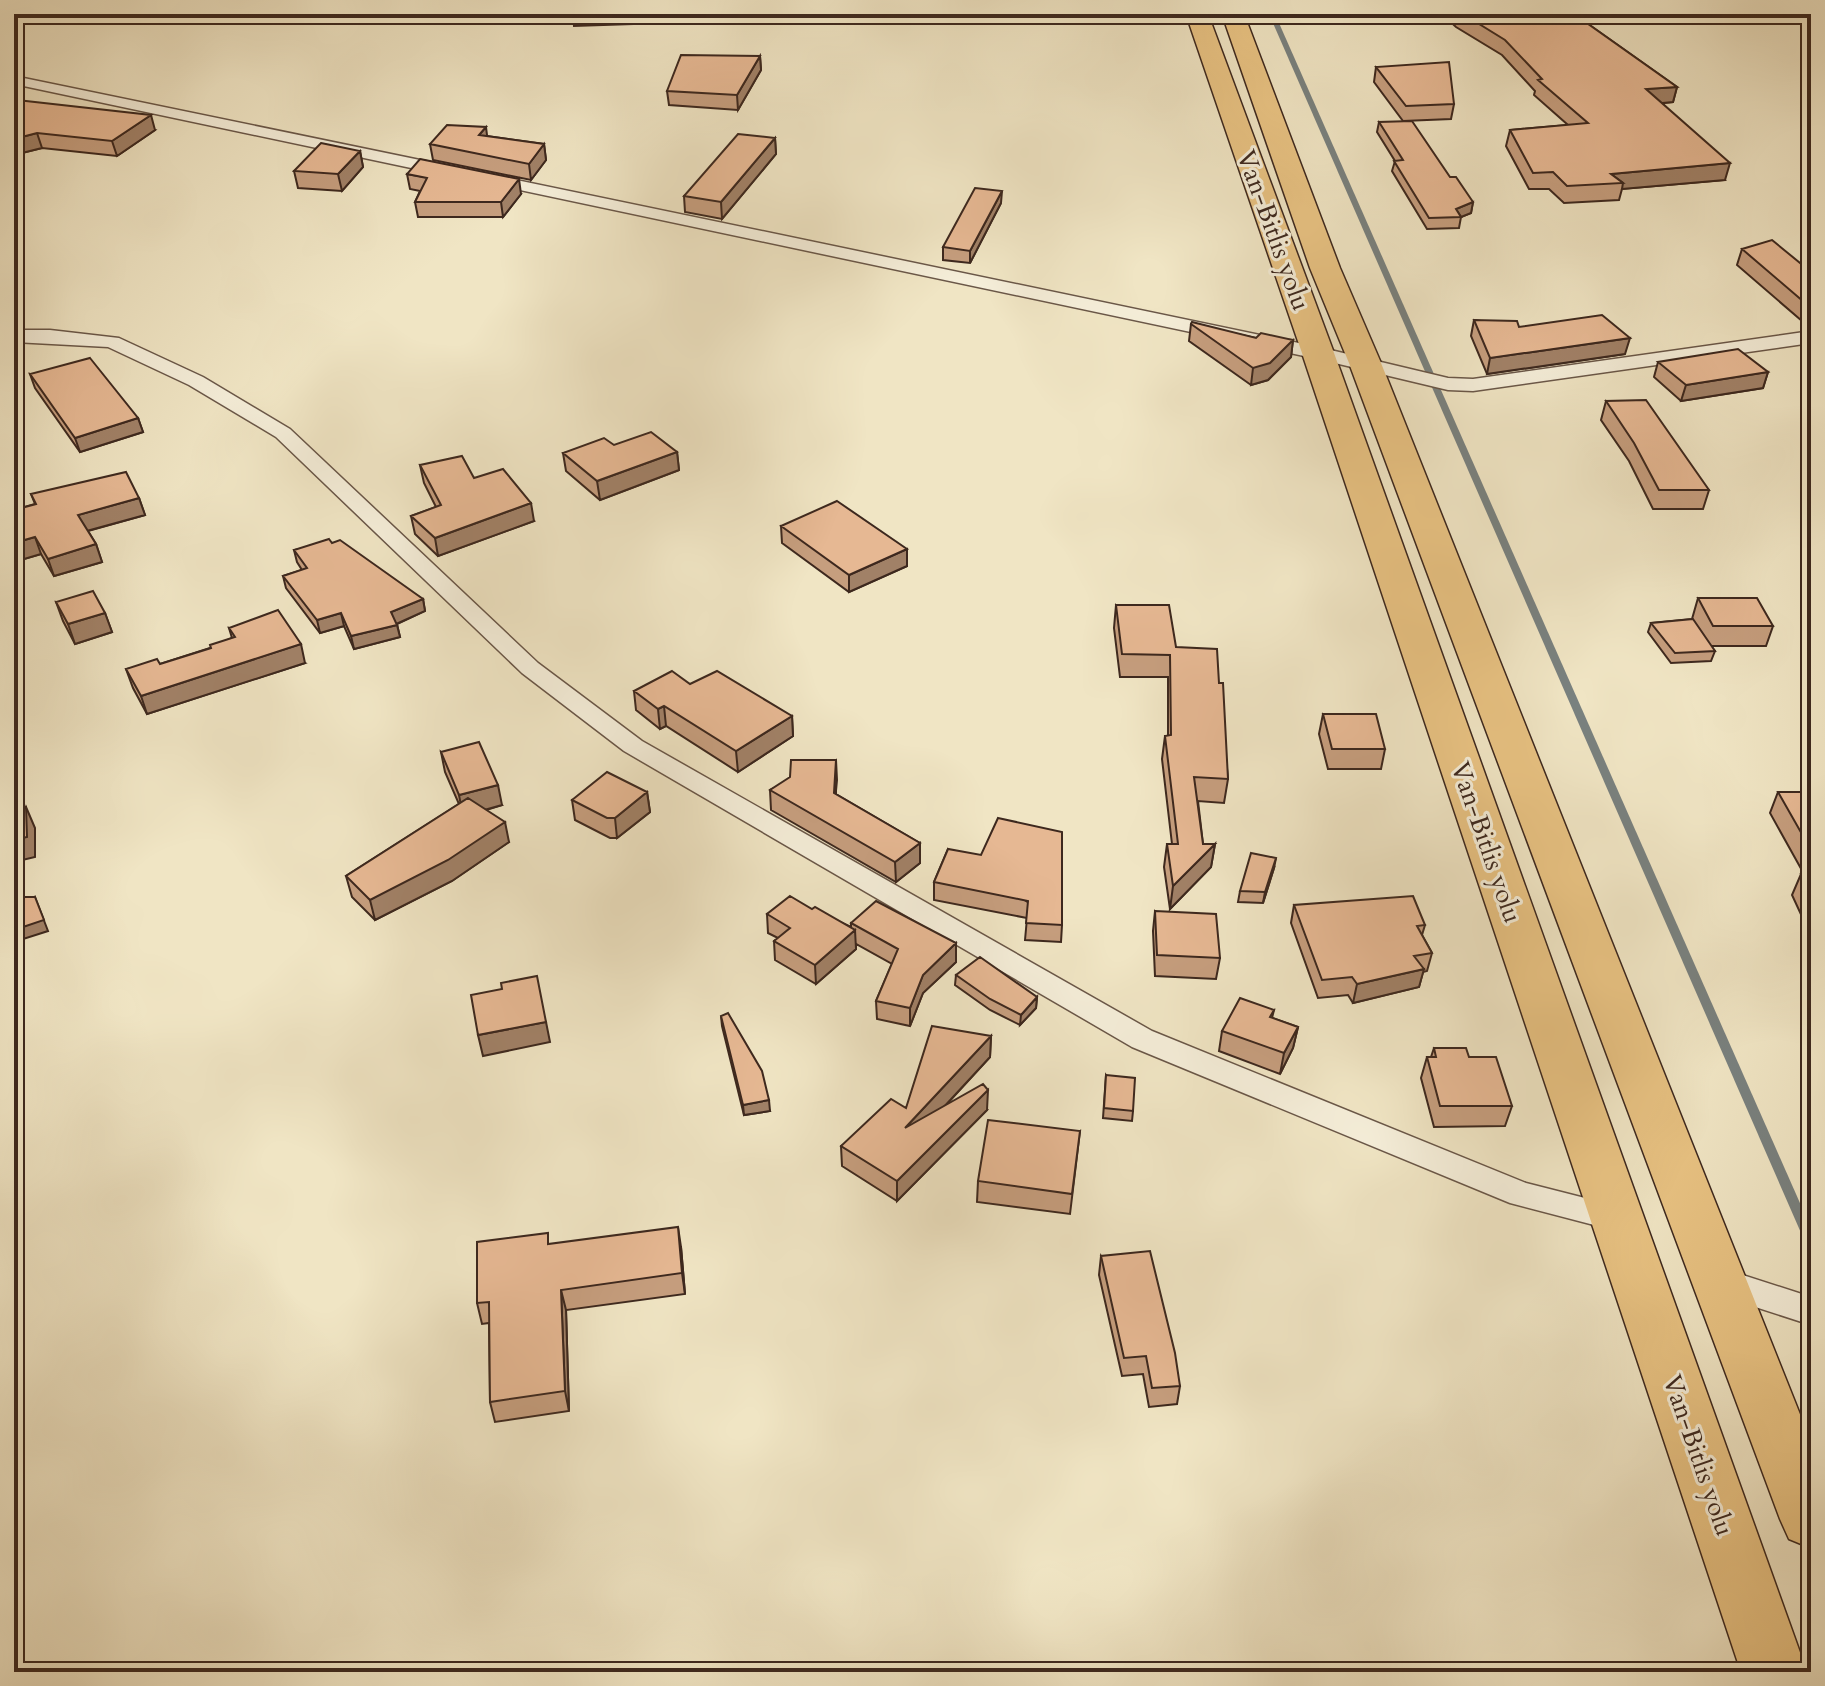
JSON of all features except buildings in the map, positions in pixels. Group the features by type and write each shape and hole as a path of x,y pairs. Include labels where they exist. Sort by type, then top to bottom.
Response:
{"highway":[{"name":"Van-Bitlis yolu","path":"1197,14 1318,353 1774,1672"},
{"name":"Van-Bitlis yolu","path":"1233,14 1266,96 1325,268 1365,363 1811,1519"}],"street":[{"path":"14,80 1318,353 1448,384 1473,385 1811,337"},
{"path":"14,336 112,342 196,381 283,433 530,668 633,746 1142,1039 1521,1194 1617,1218"},
{"path":"1721,1282 1811,1311"}],"waterway":[{"path":"1272,14 1811,1242"}]}
